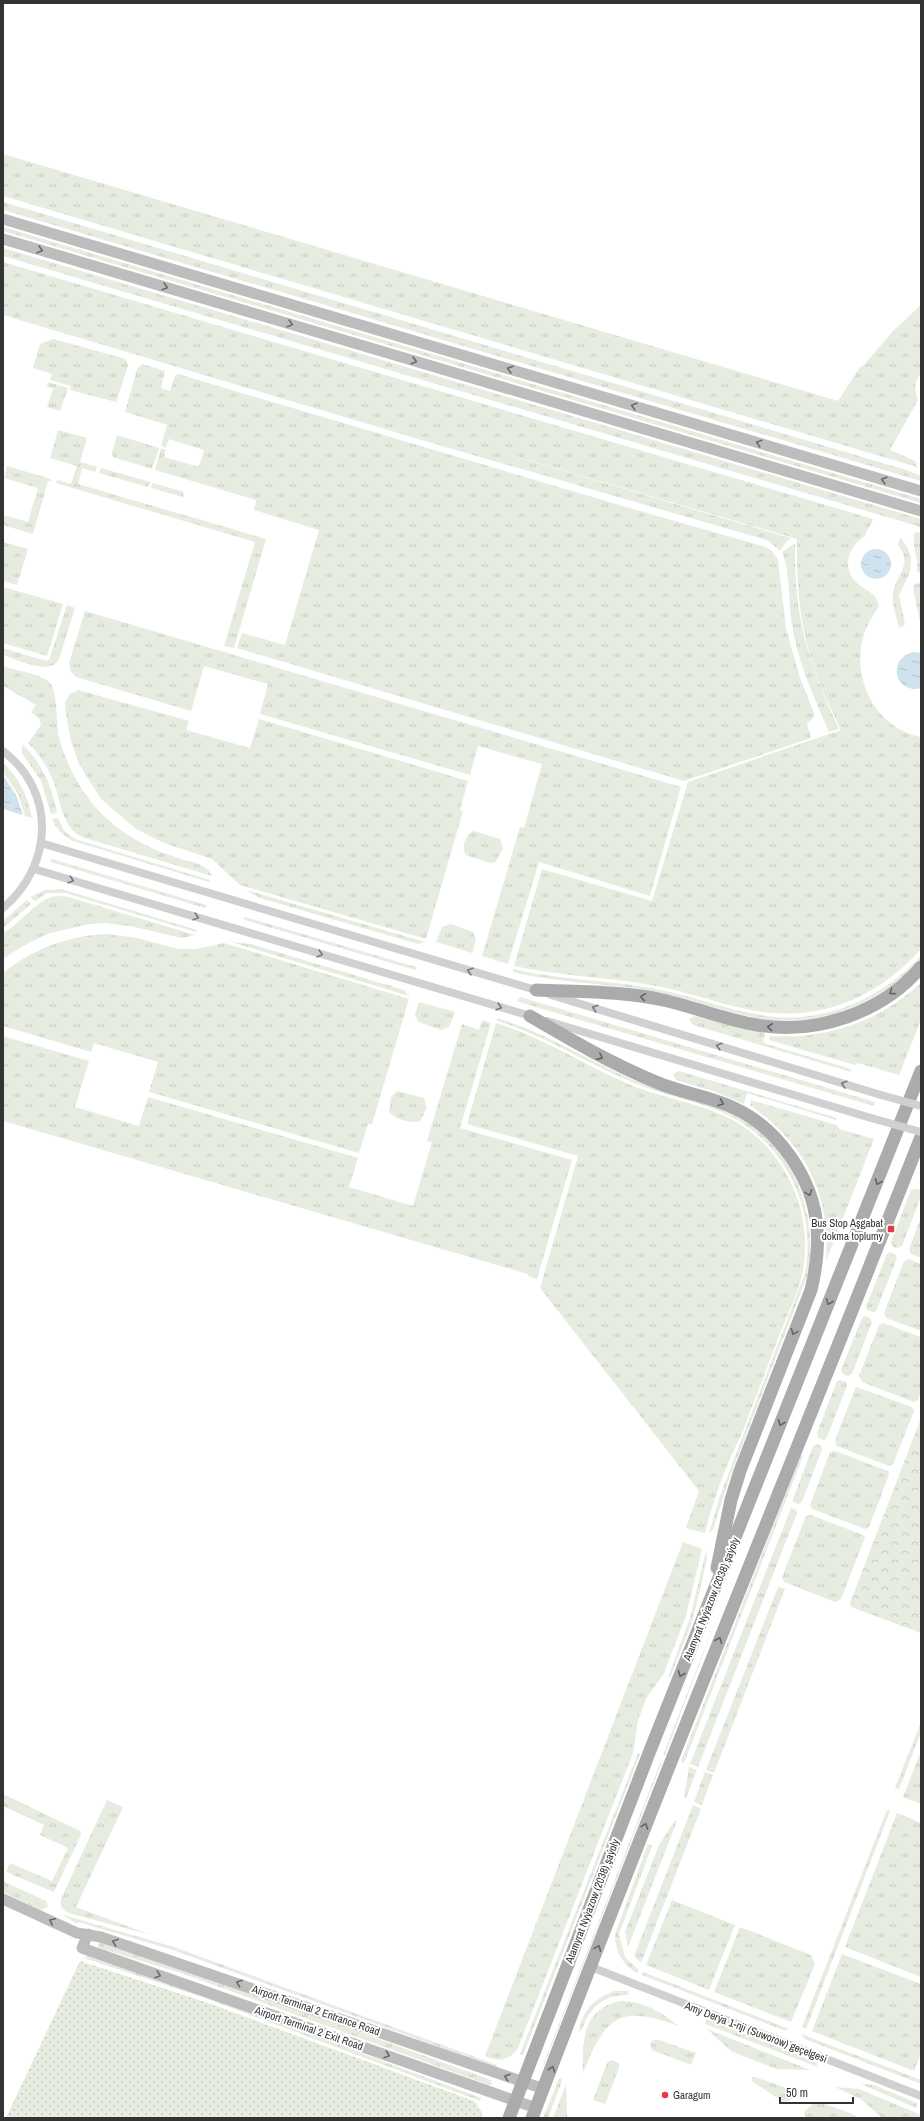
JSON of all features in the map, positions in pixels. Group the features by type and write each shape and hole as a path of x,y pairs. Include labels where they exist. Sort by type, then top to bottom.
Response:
{"main road":[{"path":"536,990 641,996 682,1005 756,1025 786,1028 822,1024 853,1015 877,1002 902,985 921,967"},
{"path":"530,1016 596,1055 618,1066 658,1083 720,1101 750,1117 762,1126 788,1154 799,1170 810,1198 817,1226 818,1244 815,1273 811,1290 733,1493 711,1598"},
{"name":"Atamyrat Nyýazow (2038) şaýoly","path":"509,2118 649,1753 919,1076"},
{"name":"Atamyrat Nyýazow (2038) şaýoly","path":"534,2113 670,1761 864,1285 921,1137"}],"street":[{"path":"3,219 921,491"},
{"path":"3,239 921,511"},
{"path":"3,751 22,770 33,787 41,817 41,843 34,869 18,894 3,908"},
{"path":"41,843 921,1106"},
{"path":"34,869 921,1132"},
{"name":"Airport Terminal 2 Entrance Road","path":"3,1898 77,1933 102,1937 266,1992 544,2089"},
{"name":"Airport Terminal 2 Exit Road","path":"88,1934 82,1948 516,2100 534,2113"},
{"name":"Amy Derýa 1-nji (Suworow) geçelgesi","path":"591,1968 921,2096"}],"green space":[{"path":"3,154 838,401 861,366 862,367 893,331 921,305 921,373 915,386 918,400 890,450 915,461 917,467 3,196"},
{"path":"3,202 906,470 921,476 921,481 3,210"},
{"path":"3,227 921,499 921,503 3,231"},
{"path":"3,248 921,519 921,527 3,256"},
{"path":"3,262 873,519 865,536 859,540 851,551 848,563 851,576 856,582 876,597 879,606 869,623 862,642 860,658 861,673 865,688 872,702 892,725 921,737 921,949 903,967 883,983 862,995 840,1005 817,1011 792,1013 768,1013 742,1008 651,985 548,972 514,966 542,869 652,901 688,782 841,730 818,679 802,623 797,573 797,539 442,435 790,538 791,539 788,540 780,551 770,542 763,539 425,441 3,315"},
{"path":"53,339 126,359 128,366 116,402 70,390 71,386 50,380 52,374 33,368 40,344"},
{"path":"142,364 165,371 161,388 170,391 175,376 178,374 766,547 772,551 778,560 786,628 800,678 814,713 814,717 807,724 811,738 684,781 237,648 242,633 285,645 319,530 254,510 256,500 155,470 161,448 166,450 164,457 199,467 204,450 169,439 166,448 161,446 167,425 125,412 137,369"},
{"path":"48,382 68,388 60,411 47,407 53,388 47,387"},
{"path":"58,430 87,438 80,462 97,467 95,472 82,468 78,484 266,539 234,648 224,646 255,542 56,483 57,480 71,484 77,466 50,458"},
{"path":"117,435 159,448 152,469 113,457 112,453"},
{"path":"7,466 51,479 48,481 33,534 3,525 3,515 28,522 38,488 4,478"},
{"path":"101,468 150,482 148,487 99,473"},
{"path":"153,483 184,492 183,497 151,488"},
{"path":"916,532 921,533 921,574 917,571 914,543 914,534"},
{"path":"900,537 908,548 911,558 910,572 899,595 905,625 899,628 893,595 894,588 904,565 902,552 898,545"},
{"path":"3,542 28,549 17,585 3,581"},
{"path":"794,544 797,594 805,639 819,683 839,729 829,732 802,666 792,625 787,569 782,552"},
{"path":"921,583 921,627 913,588 915,584"},
{"path":"3,587 63,604 47,656 3,643"},
{"path":"67,605 75,608 59,659 55,664 41,667 3,655 3,648 46,661 49,660"},
{"path":"85,611 681,787 650,896 539,862 508,964 482,956 520,827 524,828 542,764 478,746 470,775 260,714 268,684 204,666 191,711 76,677 71,672 69,663"},
{"path":"3,666 27,672 45,679 52,686 59,738 66,758 79,785 98,810 125,833 145,845 202,866 210,872 212,876 85,838 77,834 71,828 66,821 48,768 28,743 41,725 39,718 31,712 36,705 3,686"},
{"path":"78,690 189,721 186,730 250,748 259,719 468,781 460,810 463,811 426,939 240,885 212,859 164,843 136,829 101,799 79,764 71,741 65,702 70,694"},
{"path":"22,744 41,767 49,784 57,813 51,814 41,781 22,753"},
{"path":"3,763 14,775 22,788 28,802 32,818 25,816 18,794 3,772"},
{"path":"58,818 64,831 75,839 210,880 209,882 73,841 58,829 52,819"},
{"path":"474,831 500,839 503,848 496,862 490,863 466,855 464,845 466,838"},
{"path":"52,859 206,905 207,907 205,908 51,862 50,860"},
{"path":"61,889 197,930 196,932 65,893 47,893 35,901 30,897 45,890"},
{"path":"246,890 425,942 418,944 260,898"},
{"path":"56,896 69,897 195,935 182,938 130,926 104,923 84,925 47,934 21,947 3,959 3,933 10,929 42,902"},
{"path":"27,900 31,904 3,928 3,921"},
{"path":"245,917 416,967 417,969 415,970 245,920 243,918"},
{"path":"451,924 473,932 476,940 472,953 436,942 442,927"},
{"path":"106,934 137,938 178,949 196,949 224,943 409,999 372,1124 368,1124 359,1153 149,1092 158,1062 94,1043 91,1052 3,1026 3,973 26,957 51,945 92,935"},
{"path":"231,942 251,944 404,990 409,996"},
{"path":"921,956 921,960 905,975 869,1000 849,1009 829,1015 786,1021 749,1016 651,991 564,981 513,972 513,969 565,978 651,988 760,1015 805,1017 827,1013 868,997 905,972"},
{"path":"921,983 921,1020 899,1075 858,1063 855,1065 769,1040 770,1036 812,1035 832,1031 870,1018 888,1008"},
{"path":"520,997 875,1102 874,1106 519,1002 518,999"},
{"path":"419,1002 455,1012 449,1027 441,1030 418,1022 415,1014"},
{"path":"695,1016 743,1029 765,1033 763,1043 851,1069 851,1072 693,1025 689,1019"},
{"path":"497,1018 549,1038 633,1080 696,1100 733,1115 754,1127 771,1143 786,1161 797,1182 805,1204 809,1227 810,1251 808,1274 728,1482 713,1530 709,1533 720,1496 805,1273 807,1249 806,1225 801,1201 792,1179 780,1159 764,1141 745,1125 724,1113 632,1082 548,1041 497,1021"},
{"path":"482,1020 491,1023 460,1128 572,1160 537,1279 528,1276 528,1274 3,1121 3,1036 89,1061 75,1107 139,1126 148,1097 358,1158 349,1187 413,1206 432,1142 427,1141 462,1024 479,1030"},
{"path":"496,1023 532,1036 633,1086 704,1108 732,1119 744,1127 773,1154 784,1170 793,1188 800,1206 804,1225 804,1265 800,1283 749,1413 745,1427 731,1456 721,1482 705,1533 686,1528 699,1491 540,1288 578,1156 467,1124"},
{"path":"679,1071 837,1118 836,1120 747,1093 744,1104 713,1091 676,1080 673,1074"},
{"path":"397,1091 424,1098 427,1108 420,1121 412,1122 391,1115 389,1112 391,1097"},
{"path":"751,1100 837,1125 839,1129 874,1139 826,1261 824,1213 810,1172 799,1153 785,1136 769,1120 750,1105"},
{"path":"911,1190 920,1190 921,1196 902,1246 897,1248 893,1247 891,1242"},
{"path":"921,1217 921,1258 911,1254 909,1249"},
{"path":"890,1252 895,1254 897,1258 876,1311 873,1312 867,1310 866,1307 887,1254"},
{"path":"909,1259 921,1264 921,1331 886,1318 884,1313 904,1261"},
{"path":"865,1316 870,1318 872,1322 852,1374 848,1376 843,1374 841,1370 862,1318"},
{"path":"883,1323 921,1337 921,1392 918,1400 914,1402 862,1382 859,1376 879,1325"},
{"path":"841,1380 846,1382 847,1386 827,1437 824,1440 818,1438 817,1433 837,1381"},
{"path":"856,1387 912,1407 914,1411 893,1464 889,1466 837,1446 835,1440"},
{"path":"921,1418 921,1633 851,1607 850,1603"},
{"path":"817,1444 821,1446 822,1449 802,1502 799,1504 793,1502 813,1446"},
{"path":"835,1451 888,1471 889,1475 869,1527 865,1529 812,1509 810,1505 830,1452"},
{"path":"801,1455 803,1456 684,1763 681,1761"},
{"path":"791,1508 796,1510 797,1513 698,1767 690,1764"},
{"path":"811,1515 865,1537 841,1599 835,1602 784,1582 782,1577 806,1516"},
{"path":"683,1542 702,1549 686,1616 664,1673 646,1699 638,1720 633,1753 518,2048 511,2056 507,2058 499,2060 490,2058 485,2056"},
{"path":"706,1551 707,1559 693,1619 670,1678 668,1677 690,1618"},
{"path":"778,1587 785,1589 714,1773 706,1770"},
{"path":"723,1602 665,1755 663,1755"},
{"path":"921,1722 921,1732 899,1789 895,1788"},
{"path":"921,1751 921,1804 903,1797"},
{"path":"638,1753 640,1754 523,2055 520,2054"},
{"path":"661,1761 662,1762 543,2065"},
{"path":"689,1767 697,1770 686,1798 684,1797"},
{"path":"705,1772 713,1775 702,1805 694,1802"},
{"path":"3,1794 80,1831 81,1835 54,1892 6,1872 10,1863 52,1881 68,1848 40,1835 44,1825 3,1806"},
{"path":"107,1800 123,1807 76,1907 151,1935 68,1913 61,1907 61,1899"},
{"path":"693,1805 701,1809 641,1963 634,1956"},
{"path":"887,1810 890,1811 806,2029 802,2027"},
{"path":"897,1813 921,1823 921,1977 845,1947"},
{"path":"675,1820 677,1821 628,1947 625,1932 659,1845"},
{"path":"648,1844 652,1846 619,1934 625,1957 639,1970 637,1973 624,1962 618,1952 615,1934"},
{"path":"3,1881 46,1901 48,1907 41,1910 3,1892"},
{"path":"672,1900 735,1925 709,1990 646,1965"},
{"path":"63,1915 174,1947 497,2065 497,2068 173,1950 78,1922 77,1924"},
{"path":"740,1927 811,1955 815,1964 791,2022 714,1992"},
{"path":"101,1942 249,1992 491,2080 492,2085 181,1973 99,1948 98,1943"},
{"path":"842,1954 921,1984 921,2053 914,2071 812,2031"},
{"path":"88,1956 206,1995 481,2098 480,2101 205,1998 84,1958"},
{"path":"80,1961 205,2002 474,2101 481,2111 483,2118 6,2118"},
{"path":"643,1972 789,2029 783,2030 642,1975"},
{"path":"615,1991 629,1991 628,1995 615,1996 598,2004 590,2013 579,2032 583,2018 590,2006 601,1997"},
{"path":"621,2001 637,2003 652,2008 678,2026 658,2019 641,2016 628,2016 617,2020 607,2028 599,2039 583,2073 583,2049 587,2028 592,2018 608,2005"},
{"path":"707,2019 816,2062 818,2067 705,2024"},
{"path":"707,2029 810,2070 776,2069 731,2051"},
{"path":"801,2034 921,2080 921,2084 805,2039"},
{"path":"653,2040 659,2040 696,2053 691,2065 652,2050 650,2044"},
{"path":"611,2060 619,2063 619,2068 605,2104 593,2100 607,2063"},
{"path":"752,2077 789,2089 793,2096 789,2101 783,2102 752,2081"},
{"path":"561,2078 562,2081 548,2118 543,2118 559,2079"},
{"path":"566,2084 567,2117 553,2118"},
{"path":"861,2084 874,2085 917,2103 916,2108"},
{"path":"835,2087 859,2089 921,2115 921,2118 882,2118 861,2099"},
{"path":"816,2101 850,2113 858,2118 806,2118 804,2112"}],"water":[{"path":"876,549 887,553 891,564 887,575 876,579 865,575 861,564 865,553"},
{"path":"913,652 921,653 921,688 912,689 900,682 897,675 897,668 899,662 905,656"},
{"path":"3,775 16,795 23,815 3,809"}],"place":[{"name":"Bus Stop Aşgabat dokma toplumy","path":"891,1229"},
{"name":"Garagum","path":"665,2095"}]}
